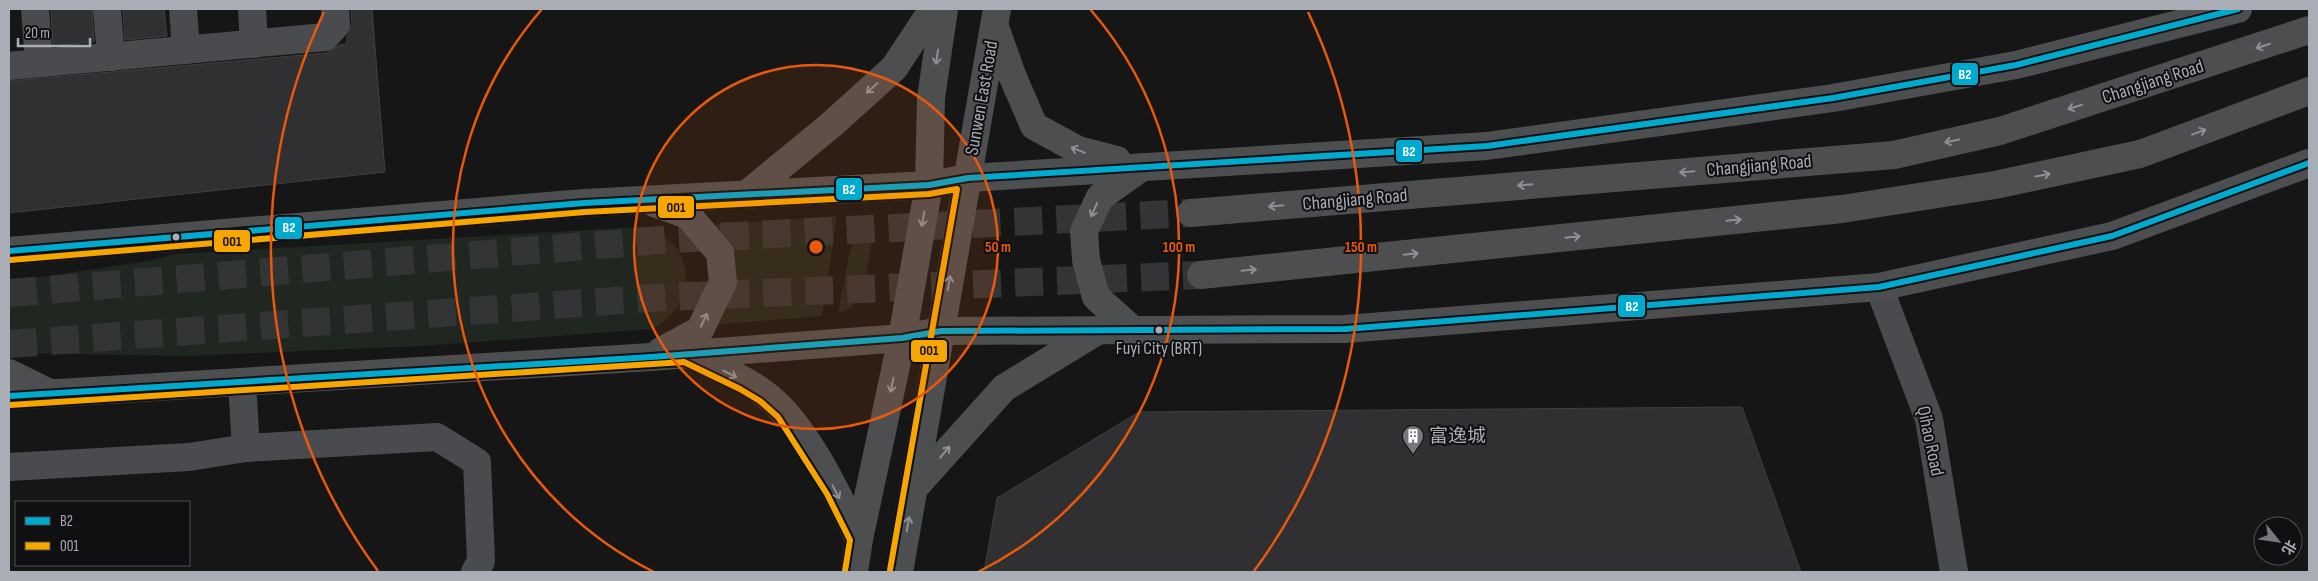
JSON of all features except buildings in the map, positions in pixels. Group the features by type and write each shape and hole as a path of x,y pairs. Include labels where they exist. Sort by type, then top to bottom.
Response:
{"highway":[{"name":"Changjiang Road","path":"1191,213 1894,154 2000,131 2309,30"},
{"path":"1201,275 1842,209 1995,186 2140,154 2309,91"}],"main road":[{"path":"747,194 831,125 894,68 934,9"},
{"path":"854,572 902,338 929,185 931,98 944,9"},
{"path":"9,251 574,204 929,185 968,178 1487,146 1833,98 2016,65 2238,9"},
{"path":"996,17 1012,75 1034,126 1078,150 1142,167"},
{"name":"Sunwen East Road","path":"899,572 996,17"},
{"path":"9,396 651,357 902,338 941,331 1344,329 1879,287 2112,236 2309,162"},
{"path":"1133,330 1096,297 1086,260 1084,231 1100,197 1142,167"},
{"path":"644,200 688,215 720,253 723,282 700,330 651,357"},
{"path":"9,265 45,248"},
{"path":"914,489 1004,388 1099,330"},
{"path":"686,353 744,381 766,394 785,411 836,490 860,539"},
{"path":"9,373 51,394"}],"street":[{"path":"34,9 39,63"},
{"path":"107,9 111,57"},
{"path":"183,9 186,50"},
{"path":"252,9 254,44"},
{"path":"9,66 325,37 335,17"},
{"name":"Qihao Road","path":"1879,287 1929,419 1954,572"},
{"path":"242,382 246,448"},
{"path":"9,467 189,456 246,448 437,437 477,462 481,561 475,572"}],"shaded area":[{"path":"857,215 867,222 872,234 864,284 855,303 845,311 838,313"},
{"path":"837,216 822,316 711,325 729,296 736,276 730,256 712,225"},
{"path":"637,227 656,232 673,244 683,261 685,271 686,281 681,301 665,320 653,329 423,346 187,356 13,353 9,351 9,284 34,278 148,261 175,254"}],"tunnel":[{"path":"9,293 672,239 1191,213"},
{"path":"9,344 667,297 1201,275"}],"transit line":[{"name":"B2","path":"9,251 584,203 929,185 968,178 1487,146 1833,98 2016,65 2238,9"},
{"name":"B2","path":"9,396 651,357 902,338 941,331 1345,329 1879,287 2112,236 2309,163"},
{"name":"001","path":"10,260 585,212 929,194 957,189 890,570"},
{"name":"001","path":"10,405 684,362 740,389 760,401 778,417 827,494 850,540 845,571"}],"place":[{"name":"Fuyi City (BRT)","path":"1159,330"},
{"name":"富逸城","path":"1413,455"}]}
